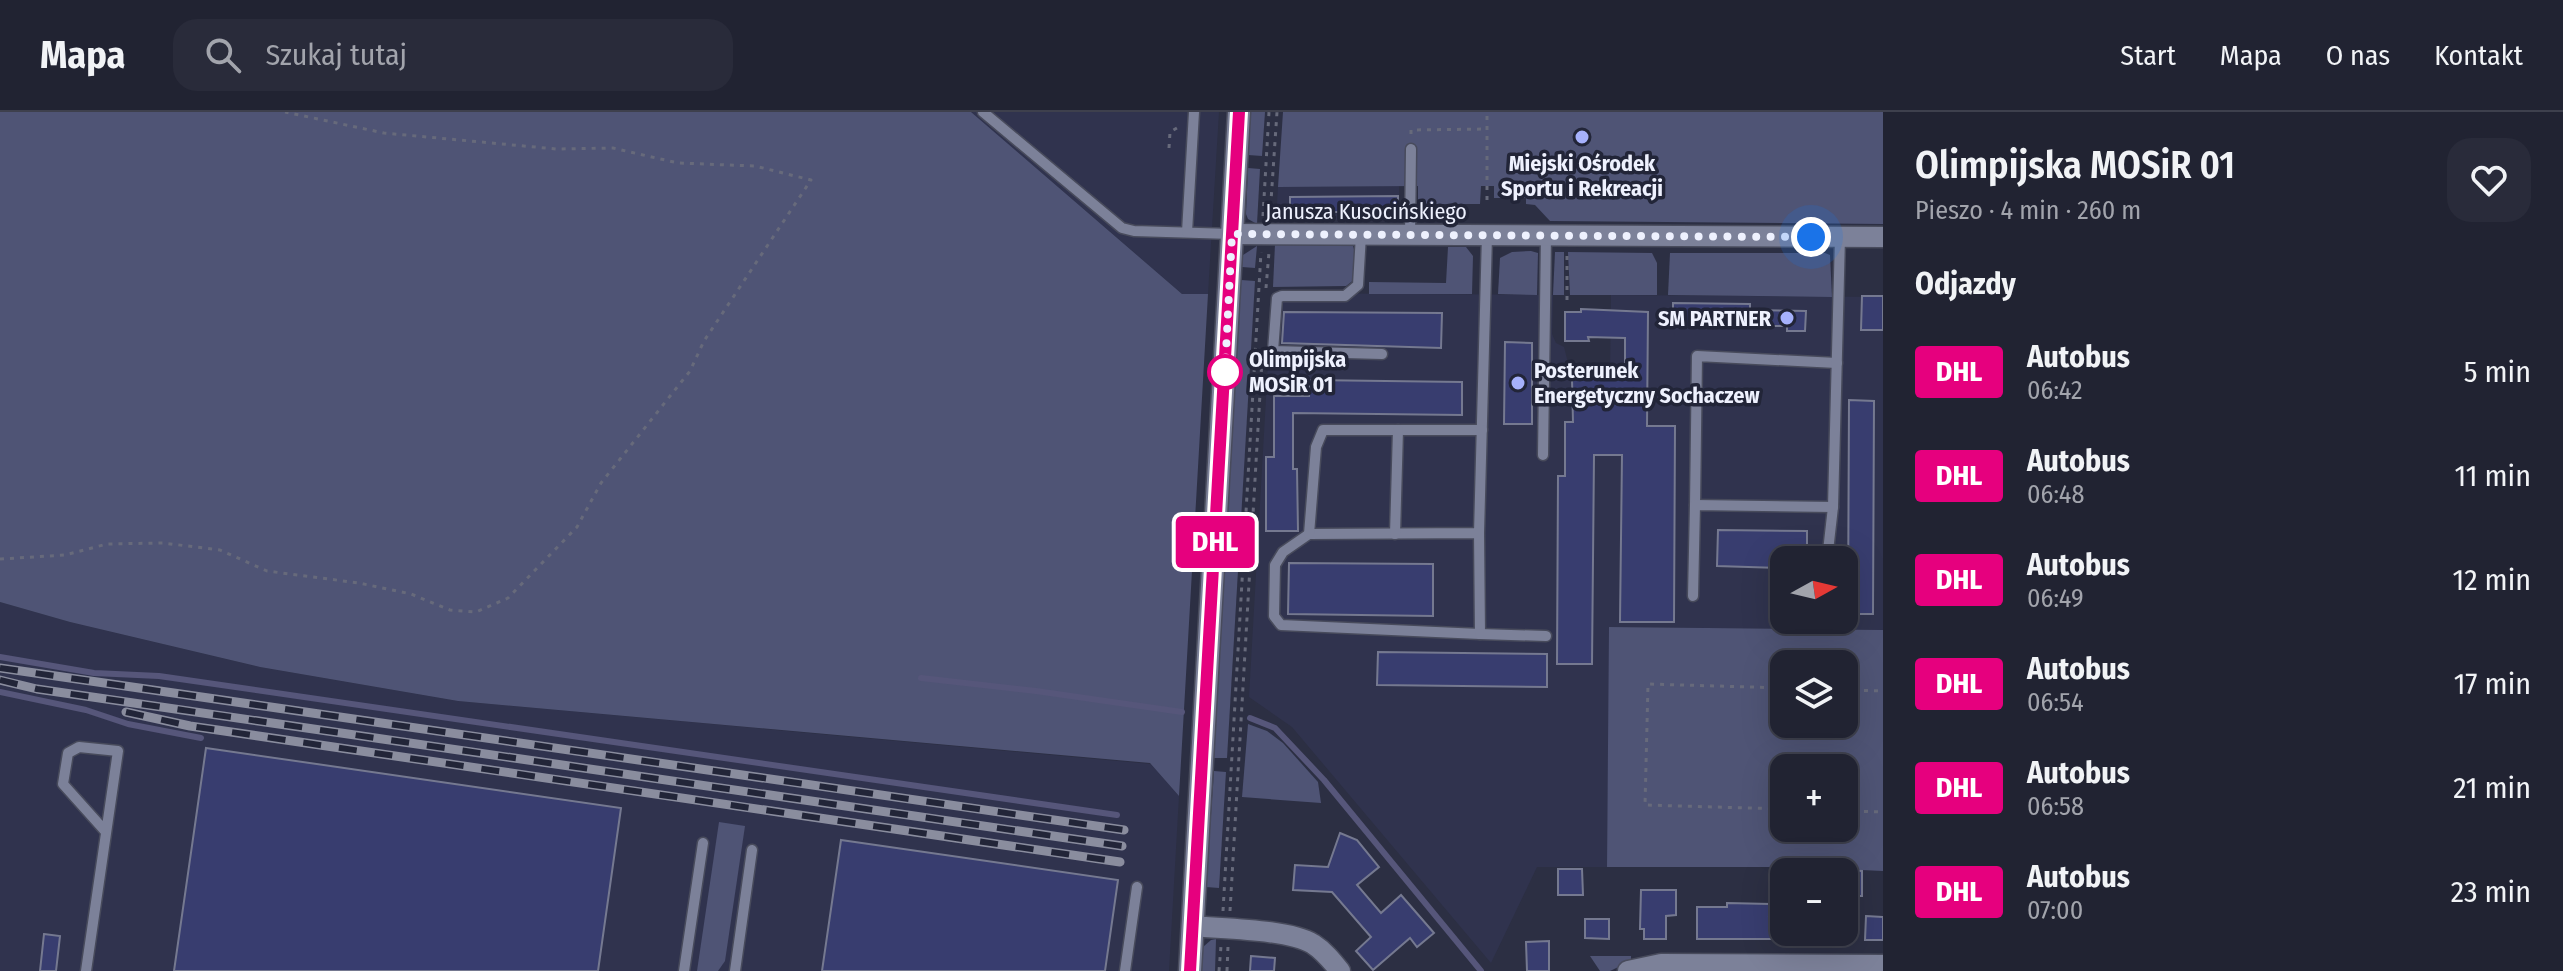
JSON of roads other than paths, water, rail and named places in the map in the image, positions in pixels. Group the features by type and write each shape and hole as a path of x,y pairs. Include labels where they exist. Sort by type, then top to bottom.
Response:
{"street":[{"path":"1190,971 1239,112"},
{"name":"Janusza Kusocińskiego","path":"1232,234 1883,237"},
{"path":"1192,926 1296,937 1312,944 1340,971"},
{"path":"1628,971 1661,964 1767,968 1883,965"}],"lane":[{"path":"983,112 1122,228 1232,234"},
{"path":"1187,232 1194,112"},
{"path":"1410,235 1411,149"},
{"path":"1361,235 1358,285 1345,296 1277,298 1273,351 1382,354"},
{"path":"1480,634 1479,533 1487,235"},
{"path":"1543,455 1546,235"},
{"path":"1829,546 1833,507 1840,237"},
{"path":"1693,596 1697,356 1837,363"},
{"path":"1309,534 1316,447 1323,430 1482,430"},
{"path":"1395,534 1398,430"},
{"path":"1695,505 1833,507"},
{"path":"1479,533 1309,534 1283,552 1275,565 1274,616 1281,625 1546,636"},
{"path":"86,971 118,751 79,747 68,753 63,784 106,832"},
{"path":"684,971 703,843"},
{"path":"735,971 752,850"},
{"path":"1125,971 1137,887"}],"waterway":[{"path":"0,657 94,673 159,676 1117,815"},
{"path":"921,678 1182,712"},
{"path":"0,692 86,710 128,724 201,738"},
{"path":"1250,718 1275,728 1324,780 1481,971"}],"railway":[{"path":"0,668 1124,830"},
{"path":"0,680 37,689 1122,846"},
{"path":"126,712 190,726 1120,862"}],"place":[{"name":"Miejski Ośrodek Sportu i Rekreacji","path":"1582,137"},
{"name":"SM PARTNER","path":"1787,318"},
{"name":"Olimpijska MOSiR 01","path":"1225,372"},
{"name":"Posterunek Energetyczny Sochaczew","path":"1518,383"}]}
